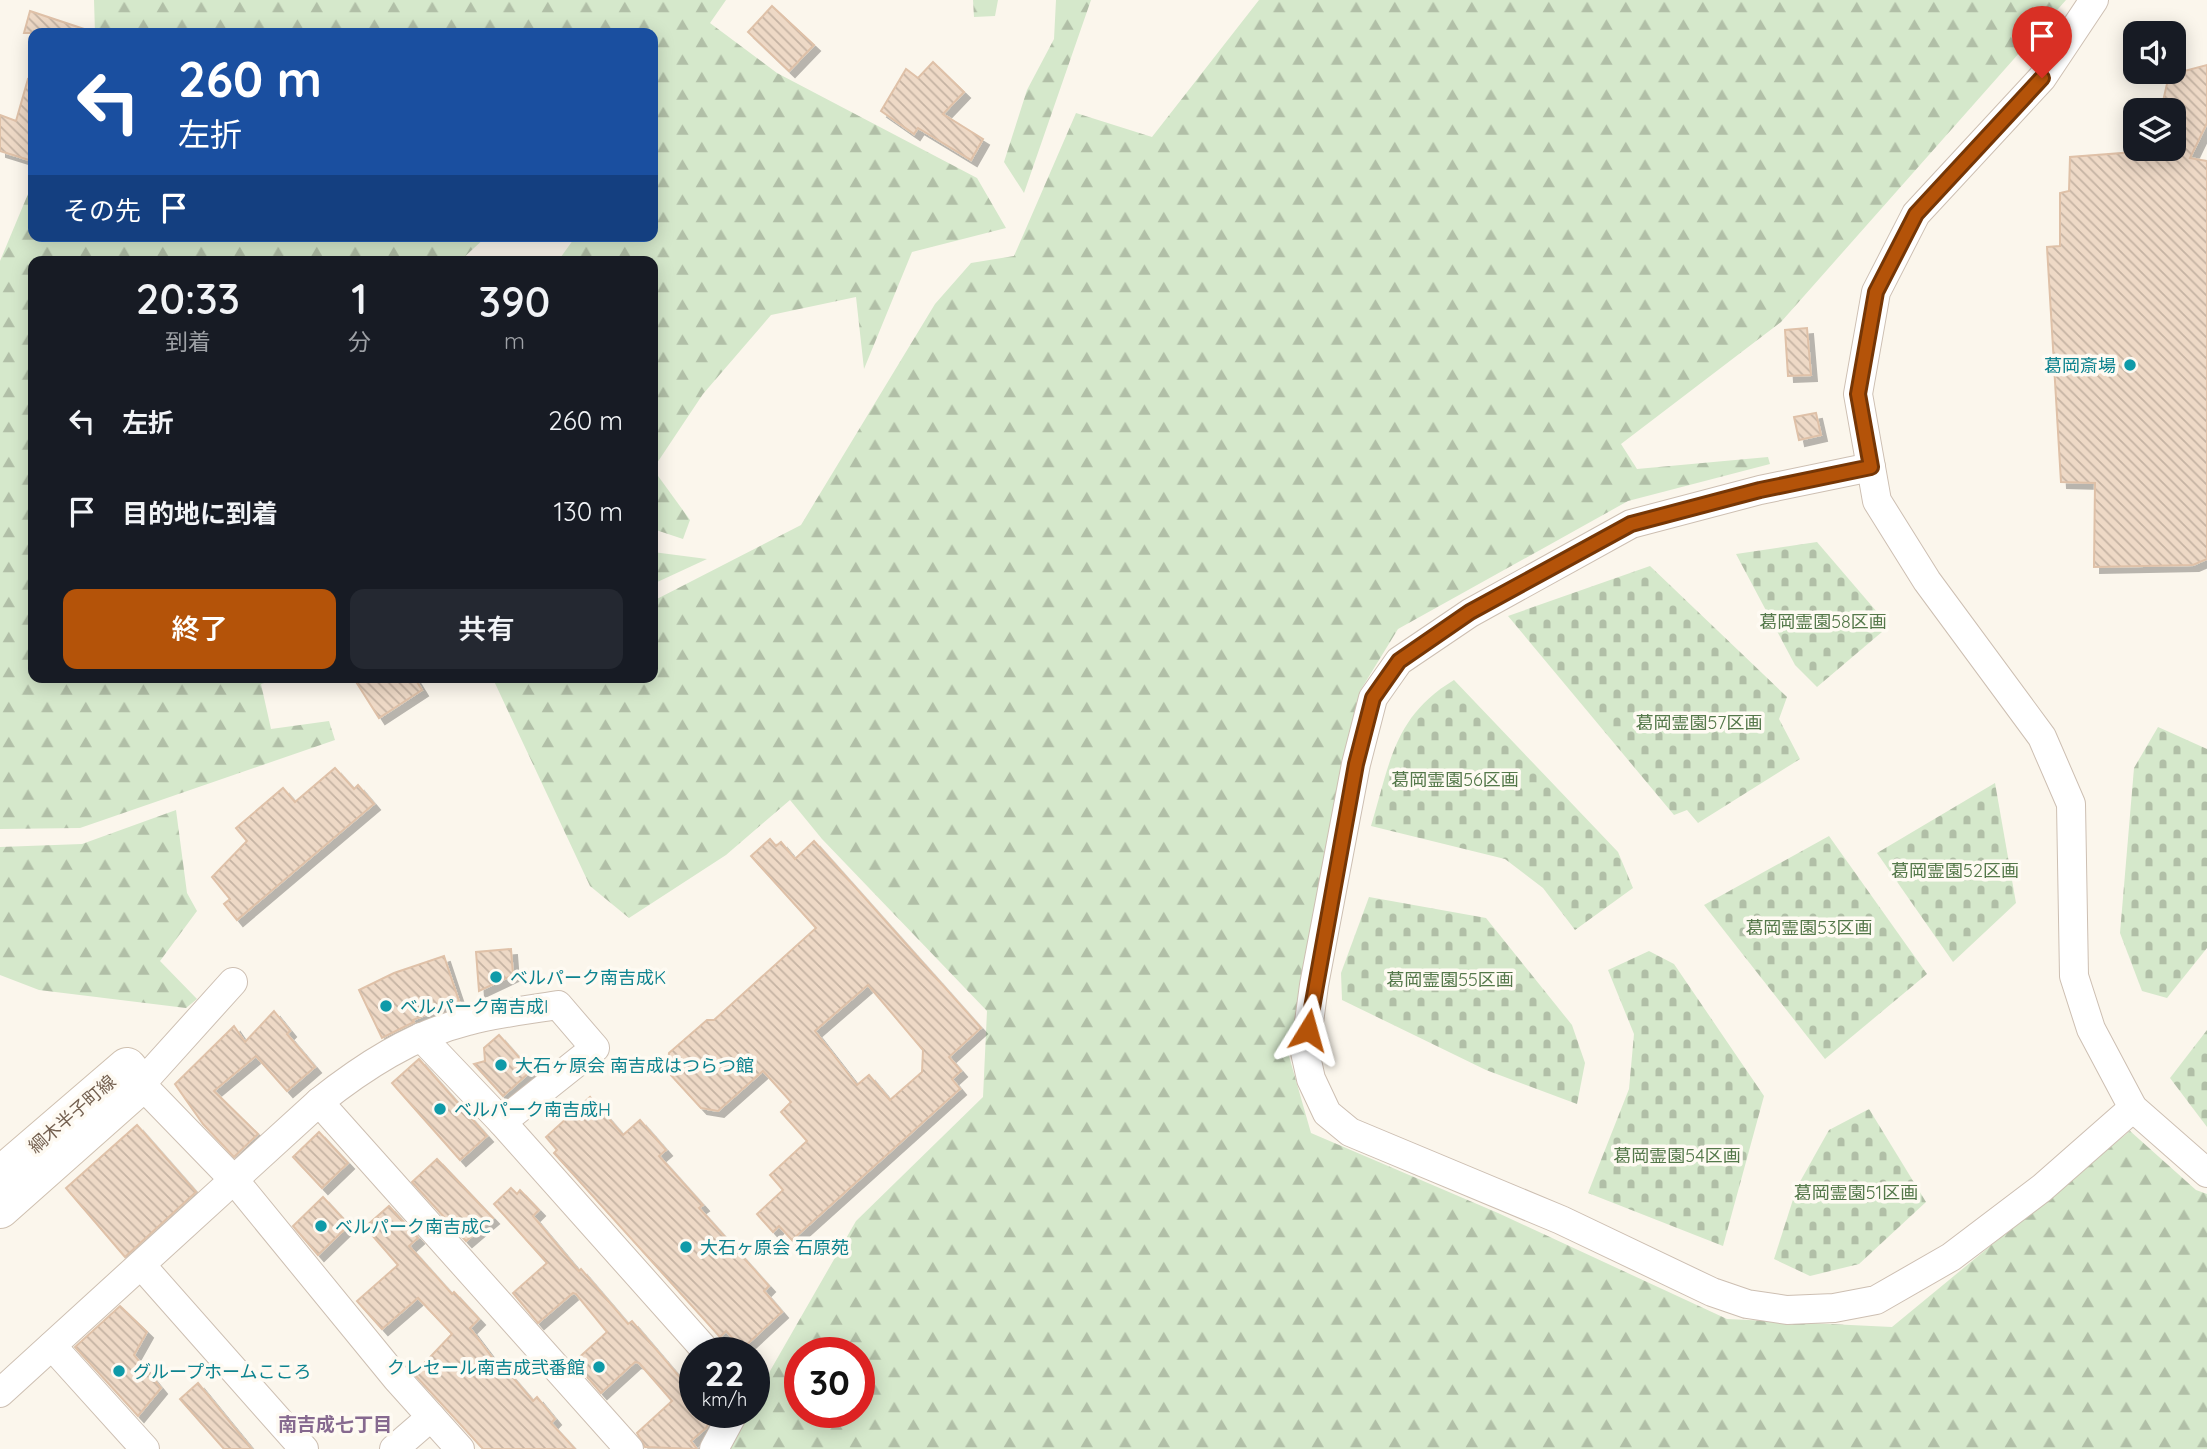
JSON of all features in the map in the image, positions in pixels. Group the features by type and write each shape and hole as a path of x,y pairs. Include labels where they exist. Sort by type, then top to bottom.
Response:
{"street":[{"path":"2094,0 2042,78 1916,214 1876,292 1858,394 1877,501 1927,581 2042,737 2071,804 2074,976 2091,1029 2133,1108 2207,1173"},
{"path":"1871,467 1760,490 1631,524 1470,612 1399,661 1373,698 1356,764 1310,1012 1305,1052 1311,1079 1327,1113 1350,1132 1561,1220 1712,1292 1747,1304 1787,1310 1834,1308 1876,1300 1951,1257 2042,1188 2133,1108"},
{"path":"2,1194 141,1084 233,982"},
{"path":"0,1393 319,1102 363,1066 421,1038 467,1021 558,1005 595,1048 502,1122"},
{"path":"421,1038 502,1122 694,1337"},
{"path":"141,1084 235,1181 460,1449"},
{"path":"319,1102 629,1449"},
{"path":"142,1266 303,1449"},
{"path":"52,1346 145,1449"},
{"path":"394,1449 431,1417"},
{"path":"714,1449 725,1428"}],"green space":[{"path":"94,0 726,0 710,23 777,73 977,178 1006,228 912,252 864,369 856,297 771,315 703,394 658,462 658,256 562,256 572,242 658,242 658,28 95,28"},
{"path":"973,0 998,0 995,16 974,17"},
{"path":"1056,0 1091,0 1024,193 1004,162 1027,90 1054,39"},
{"path":"1259,0 2066,0 1781,322 1621,444 1637,469 1768,457 1770,464 1628,501 1398,629 1360,691 1289,1056 1311,1133 1498,1213 1727,1319 1892,1327 2130,1131 2196,1190 2207,1194 2207,1449 725,1449 737,1428 770,1428 770,1371 784,1347 784,1428 875,1428 875,1337 790,1337 856,1221 983,1097 987,1011 822,839 790,800 726,855 629,918 590,886 495,683 658,683 658,598 801,525 935,304 971,263 1014,256 1076,113 1152,137"},
{"path":"28,194 28,242 481,242 465,256 28,256 28,683 264,683 261,684 271,729 329,721 335,740 80,828 0,829 0,261"},
{"path":"658,476 690,520 683,539 658,531"},
{"name":"葛岡霊園58区画","path":"1817,542 1889,626 1817,687 1795,665 1736,554"},
{"path":"658,553 707,559 658,582"},
{"name":"葛岡霊園57区画","path":"1650,566 1787,697 1779,719 1800,759 1698,823 1687,810 1674,815 1508,616"},
{"name":"葛岡霊園56区画","path":"1454,680 1618,852 1633,888 1575,930 1543,888 1505,859 1371,826 1390,762 1406,725 1434,694"},
{"path":"2158,727 2207,749 2207,948 2167,998 2142,991 2120,933 2134,768"},
{"name":"葛岡霊園52区画","path":"1995,783 2016,903 1953,962 1877,853"},
{"path":"176,810 187,893 197,911 160,961 197,999 186,1008 39,990 0,975 0,847 82,844"},
{"name":"葛岡霊園53区画","path":"1829,836 1927,974 1825,1059 1704,905"},
{"name":"葛岡霊園55区画","path":"1369,897 1486,918 1572,1025 1585,1063 1577,1104 1486,1070 1342,1000 1341,973"},
{"name":"葛岡霊園54区画","path":"1649,951 1674,964 1764,1096 1723,1246 1588,1193 1629,1089 1634,1034 1608,970"},
{"path":"2207,1030 2207,1127 2170,1078"},
{"name":"葛岡霊園51区画","path":"1869,1109 1926,1202 1859,1264 1810,1276 1774,1259 1797,1187 1829,1130"}],"building":[{"path":"772,6 814,45 789,71 748,32"},
{"path":"30,11 81,28 28,28 28,33 24,33"},
{"path":"933,62 964,92 943,114 983,139 971,160 918,128 914,134 881,111 906,69 918,78"},
{"name":"葛岡斎場","path":"2207,65 2207,123 2190,158 2207,161 2207,559 2193,565 2094,567 2095,483 2061,482 2047,247 2060,246 2060,193 2069,191 2070,157 2123,153 2123,161 2186,161 2186,98 2164,98 2167,84 2186,84 2186,71"},
{"path":"28,79 28,160 0,151 0,115 16,121"},
{"path":"1807,328 1811,375 1788,376 1785,330"},
{"path":"1816,413 1821,435 1799,440 1794,417"},
{"path":"357,683 418,683 422,690 379,718"},
{"path":"335,768 354,789 358,785 374,804 237,920 224,904 230,899 212,877 247,841 236,828 283,788 295,802"},
{"path":"770,839 776,846 781,842 795,859 814,841 981,1028 949,1057 961,1071 952,1079 960,1089 792,1240 779,1226 773,1232 757,1214 783,1190 770,1175 807,1141 781,1112 791,1102 763,1071 718,1111 701,1108 667,1071 669,1053 707,1020 714,1020 816,928 751,856","holes":["868,985 923,1050 922,1072 890,1100 869,1075 857,1085 815,1031"]},
{"name":"ベルパーク南吉成K","path":"511,949 513,975 479,991 476,952"},
{"path":"444,956 459,1001 413,1020 414,1022 382,1038 359,990 394,973"},
{"path":"274,1011 290,1031 287,1034 315,1067 287,1091 256,1056 214,1091 258,1134 234,1157 203,1124 175,1084 234,1026 245,1042"},
{"name":"大石ヶ原会 南吉成はつらつ館","path":"499,1035 531,1071 503,1096 474,1064 485,1061 484,1048"},
{"name":"ベルパーク南吉成H","path":"419,1059 487,1136 460,1160 392,1083"},
{"name":"大石ヶ原会 石原苑","path":"590,1097 623,1135 640,1120 666,1150 659,1156 703,1205 699,1208 769,1286 764,1291 782,1312 755,1337 731,1337 726,1331 720,1337 554,1153 557,1150 546,1137"},
{"path":"137,1125 196,1192 125,1257 66,1188"},
{"path":"319,1132 348,1163 322,1188 293,1157"},
{"path":"437,1159 493,1218 466,1241 412,1182"},
{"path":"511,1188 517,1194 520,1190 539,1210 533,1216 579,1271 581,1269 628,1324 632,1321 679,1376 679,1428 706,1428 691,1441 697,1449 645,1447 637,1433 672,1401 639,1363 635,1362 601,1393 574,1362 607,1332 576,1294 573,1293 538,1323 513,1293 547,1263 494,1204"},
{"name":"ベルパーク南吉成C","path":"323,1197 349,1225 318,1255 293,1226"},
{"path":"389,1206 418,1238 409,1246 452,1294 454,1292 479,1319 470,1328 501,1369 503,1366 533,1401 537,1397 555,1419 551,1423 575,1449 483,1449 414,1374 452,1334 418,1298 382,1329 357,1301 398,1265 365,1227"},
{"name":"グループホームこころ","path":"120,1306 147,1332 134,1355 161,1388 138,1416 75,1347"},
{"path":"198,1383 252,1449 224,1449 180,1399"}],"place":[{"name":"葛岡斎場","path":"2130,365"},
{"name":"ベルパーク南吉成K","path":"496,977"},
{"name":"ベルパーク南吉成I","path":"386,1006"},
{"name":"大石ヶ原会 南吉成はつらつ館","path":"501,1065"},
{"name":"ベルパーク南吉成H","path":"440,1109"},
{"name":"ベルパーク南吉成C","path":"321,1226"},
{"name":"大石ヶ原会 石原苑","path":"686,1247"},
{"name":"クレセール南吉成弐番館","path":"599,1367"},
{"name":"グループホームこころ","path":"119,1371"}],"district":[{"name":"南吉成七丁目","path":"335,1424"}],"route":[{"path":"1308,1030 1356,764 1373,698 1399,661 1470,612 1631,524 1760,490 1871,467 1858,394 1876,292 1916,214 2042,78"}]}
